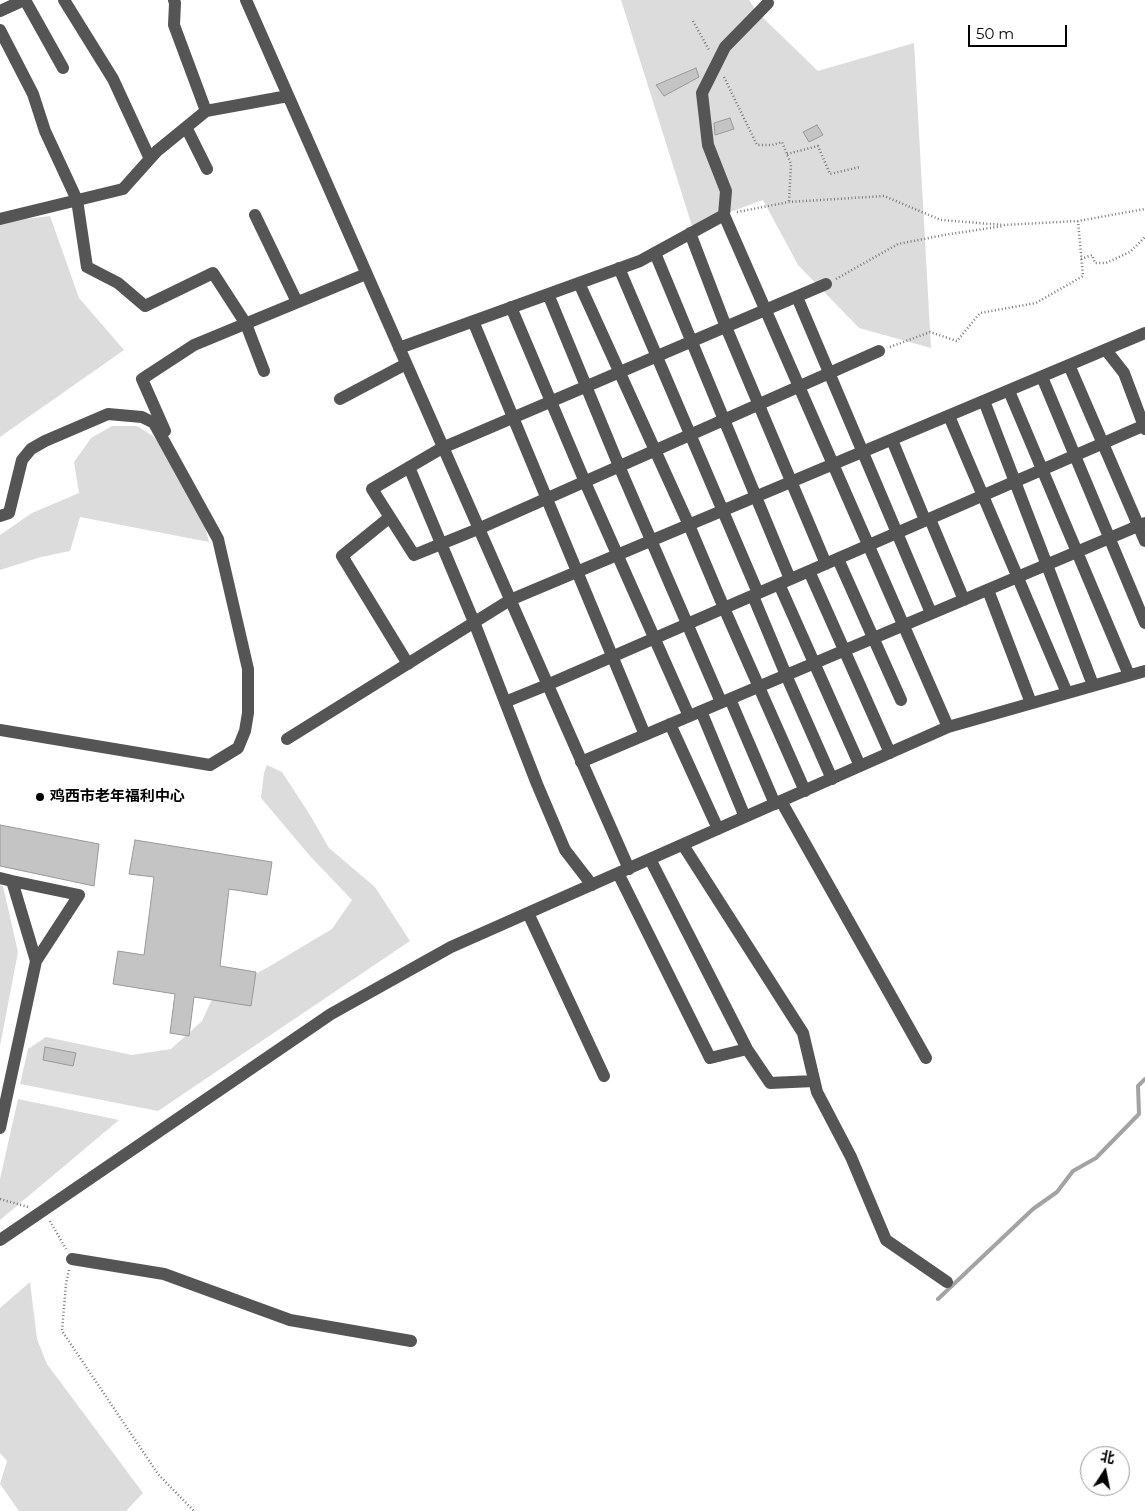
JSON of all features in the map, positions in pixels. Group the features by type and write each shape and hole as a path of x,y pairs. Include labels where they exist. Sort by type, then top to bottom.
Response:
{"street":[{"path":"0,11 25,0 63,68"},
{"path":"64,0 113,79 150,159"},
{"path":"174,0 174,25 206,110"},
{"path":"246,0 581,762 623,871 710,1058 747,1049"},
{"path":"768,3 725,47 702,93 708,145 726,192 724,215 948,727"},
{"path":"0,30 33,94 45,131 77,200 88,267 118,283 145,306 213,273 246,324 264,371"},
{"path":"0,219 123,189 157,151 206,110 288,96"},
{"path":"186,127 207,168"},
{"path":"255,215 297,302"},
{"path":"399,348 640,261 724,215"},
{"path":"690,233 726,327 792,482 872,638 901,700"},
{"path":"655,253 756,497 814,663 860,766"},
{"path":"619,268 722,511 786,675 832,779"},
{"path":"171,444 142,379 194,345 366,274"},
{"path":"579,283 689,525 805,791"},
{"path":"826,284 442,448 372,489 414,555 478,529 879,351"},
{"path":"548,294 619,466 688,624 778,803 926,1058"},
{"path":"797,297 932,614"},
{"path":"511,308 585,482 655,638 695,713 745,817"},
{"path":"473,321 645,734"},
{"path":"287,739 510,600 1145,334"},
{"path":"505,702 1145,426 1124,373 1106,350"},
{"path":"340,400 406,364"},
{"path":"1069,365 1142,524 1145,541"},
{"path":"1042,377 1145,623"},
{"path":"1009,390 1128,675"},
{"path":"984,401 1093,685"},
{"path":"0,516 9,513 22,460 32,449 45,441 108,414 142,417 154,423 218,539 248,669 248,713 245,731 238,748 210,765 0,730"},
{"path":"949,416 1067,693"},
{"path":"892,440 964,600"},
{"path":"409,467 474,622 536,784 566,850 592,885"},
{"path":"390,517 342,556 408,664"},
{"path":"581,762 1142,524"},
{"path":"809,571 890,753"},
{"path":"988,590 1031,703"},
{"path":"0,1240 331,1014 451,946 948,727 1145,670"},
{"path":"670,724 718,829"},
{"path":"683,845 803,1033 817,1092 851,1157 886,1240 947,1282"},
{"path":"650,859 747,1049 770,1083 814,1081"},
{"path":"0,1128 36,961 78,895 6,880"},
{"path":"6,880 36,961"},
{"path":"528,913 604,1076"},
{"path":"72,1259 164,1274 290,1320 411,1341"}],"path":[{"path":"693,21 732,93 757,145 772,145 782,142 791,164 789,202"},
{"path":"787,154 818,146 830,174 860,167"},
{"path":"724,215 789,202 884,196 941,220 1013,224 1078,221 1145,209"},
{"path":"879,351 930,332 957,341 980,313 1036,303 1083,276 1078,221"},
{"path":"826,284 898,244 1013,224"},
{"path":"1081,259 1092,255 1095,263 1106,263 1130,252 1145,237"},
{"path":"0,1199 43,1211 72,1259 66,1284 62,1331 158,1474 194,1511"}],"shaded area":[{"path":"621,0 749,0 758,13 818,71 914,43 931,348 859,328 798,265 763,200 692,226"},
{"path":"50,216 79,298 124,350 0,437 0,222"},
{"path":"112,426 137,426 153,436 169,457 202,515 209,542 80,517 70,551 41,557 0,570 0,535 32,513 79,493 74,462 91,438"},
{"path":"267,765 282,772 329,848 375,887 410,941 158,1111 20,1084 28,1049 46,1037 132,1055 171,1049 202,1021 213,997 332,929 352,900 310,856 261,798 264,773"},
{"path":"0,885 3,886 18,952 0,1046"},
{"path":"18,1099 119,1120 0,1220 0,1179"},
{"path":"30,1282 37,1339 47,1364 143,1493 126,1511 19,1511 0,1484 7,1461 0,1453 0,1308"}],"building":[{"path":"696,68 699,77 664,96 656,85"},
{"path":"730,118 734,129 715,135 714,123"},
{"path":"817,125 823,135 809,142 803,132"},
{"path":"0,825 99,844 94,886 0,866"},
{"path":"135,840 272,862 267,895 229,889 220,966 256,972 251,1006 194,997 189,1036 170,1033 175,994 113,984 118,951 144,955 154,877 129,874"},
{"path":"45,1047 76,1053 73,1066 43,1060"}],"waterway":[{"path":"938,1299 1033,1209 1057,1192 1073,1171 1096,1158 1139,1114 1138,1086 1145,1079"}],"place":[{"name":"鸡西市老年福利中心","path":"40,797"}]}
